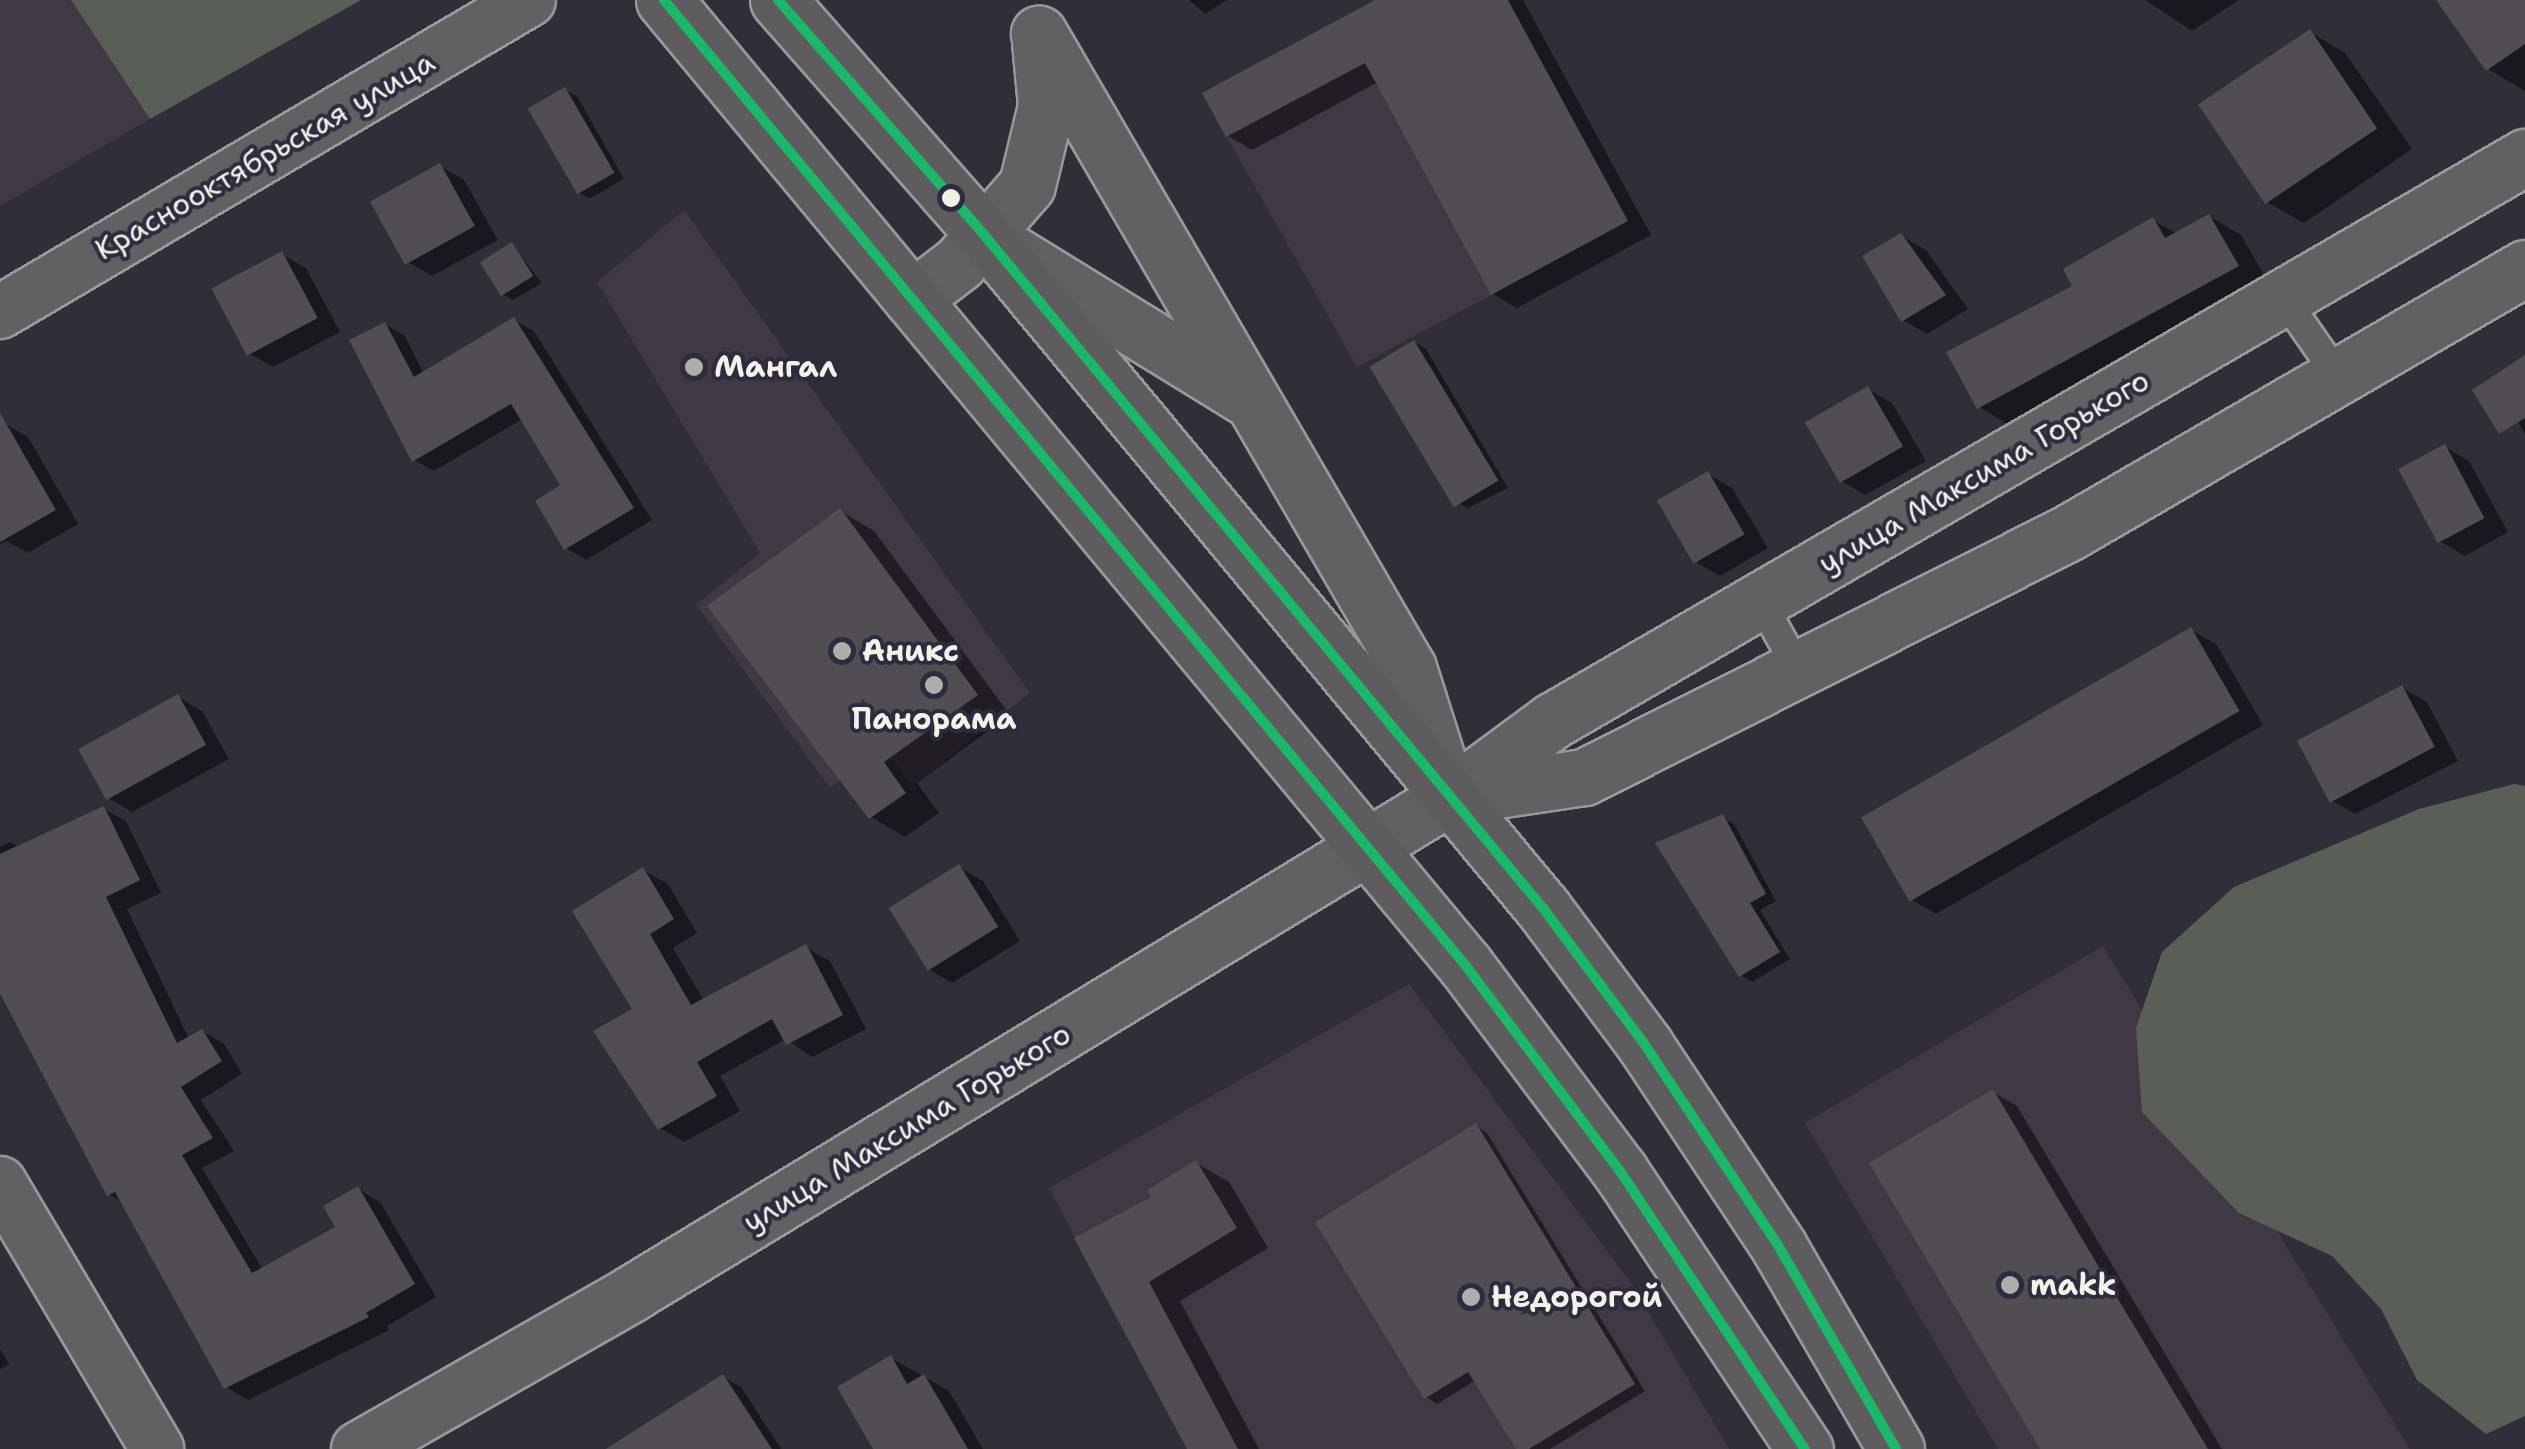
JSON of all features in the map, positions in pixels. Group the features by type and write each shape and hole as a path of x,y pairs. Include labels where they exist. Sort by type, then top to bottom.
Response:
{"main road":[{"path":"664,0 1370,851 1620,1171 1805,1449"},
{"path":"778,0 985,236 1449,797 1646,1045 1778,1247 1896,1449"},
{"path":"912,299 985,236 1026,185 1046,106 1034,17"},
{"path":"1034,17 1408,668 1449,797"},
{"name":"улица Максима Горького","path":"359,1449 1370,851 1552,721 2525,157"},
{"path":"985,236 1254,402"},
{"name":"улица Максима Горького","path":"1449,797 1584,776 2068,533 2525,268"}],"street":[{"name":"Краснооктябрьская улица","path":"0,312 529,0"},
{"path":"0,1183 157,1449"}],"lane":[{"path":"2283,297 2338,376"},
{"path":"1761,602 1798,668"}],"shaded area":[{"path":"0,0 71,0 150,119 0,206"},
{"path":"71,0 361,0 150,119"},
{"path":"1375,0 1508,0 1628,221 1357,367 1202,93"},
{"path":"684,210 1030,693 913,786 883,749 830,788 696,605 760,553 597,282"},
{"path":"2514,784 2525,786 2525,1416 2486,1434 2417,1380 2381,1309 2332,1256 2239,1213 2142,1112 2136,1028 2162,952 2234,887 2419,809"},
{"path":"2103,946 2410,1449 1998,1449 1805,1123"},
{"path":"1409,984 1633,1286 1729,1449 1187,1449 1049,1188"}],"building":[{"path":"1375,0 1508,0 1628,221 1491,295 1365,63 1226,137 1202,93"},
{"path":"2436,0 2525,0 2525,44 2486,71"},
{"path":"2310,29 2377,128 2265,204 2198,104"},
{"path":"565,87 614,173 577,194 528,108"},
{"path":"440,163 475,226 405,265 370,202"},
{"path":"2209,214 2239,266 1977,409 1946,352 2072,286 2063,269 2153,217 2165,238"},
{"path":"1901,233 1946,295 1901,322 1862,256"},
{"path":"512,242 533,276 501,296 480,262"},
{"path":"282,251 318,318 247,356 211,289"},
{"path":"514,317 634,508 564,550 535,501 560,485 511,404 412,462 349,340 385,322 414,377"},
{"path":"1414,340 1498,481 1454,507 1369,367"},
{"path":"2525,355 2525,418 2499,434 2472,390"},
{"path":"1868,386 1903,447 1840,483 1805,422"},
{"path":"0,413 56,510 0,542"},
{"path":"2445,444 2484,518 2438,543 2398,469"},
{"path":"1708,471 1744,534 1693,564 1657,500"},
{"name":"Аникс","path":"840,508 978,695 884,762 906,793 869,819 707,606"},
{"path":"2191,627 2240,711 1910,902 1861,818"},
{"path":"2402,685 2435,747 2330,803 2297,741"},
{"path":"178,694 206,745 106,800 78,749"},
{"path":"104,806 140,880 106,897 177,1043 202,1029 222,1061 181,1087 213,1138 182,1155 252,1273 335,1227 323,1206 358,1186 415,1284 366,1313 369,1317 224,1389 115,1192 107,1196 0,994 0,854"},
{"path":"1723,814 1766,894 1750,903 1780,952 1739,977 1655,843"},
{"path":"959,864 998,927 928,971 889,908"},
{"path":"643,867 674,919 650,934 691,1005 806,944 843,1015 786,1045 772,1019 697,1062 717,1096 658,1130 593,1031 632,1009 572,911"},
{"path":"1993,1089 2208,1449 2040,1449 1869,1163"},
{"name":"Недорогой","path":"1476,1123 1635,1384 1529,1449 1516,1449 1468,1372 1424,1399 1315,1222"},
{"path":"1196,1160 1237,1228 1149,1282 1238,1449 1187,1449 1074,1238 1151,1197 1147,1190"},
{"path":"891,1355 907,1384 924,1374 968,1449 873,1449 837,1387"},
{"path":"723,1374 772,1449 606,1449"}],"transit line":[{"path":"664,0 1466,966 1620,1171 1805,1449"},
{"path":"778,0 985,236 1543,908 1645,1045 1779,1247 1896,1449"}],"place":[{"name":"Мангал","path":"694,367"},
{"name":"Аникс","path":"842,651"},
{"name":"Панорама","path":"934,685"},
{"name":"makk","path":"2010,1285"},
{"name":"Недорогой","path":"1471,1297"}]}
